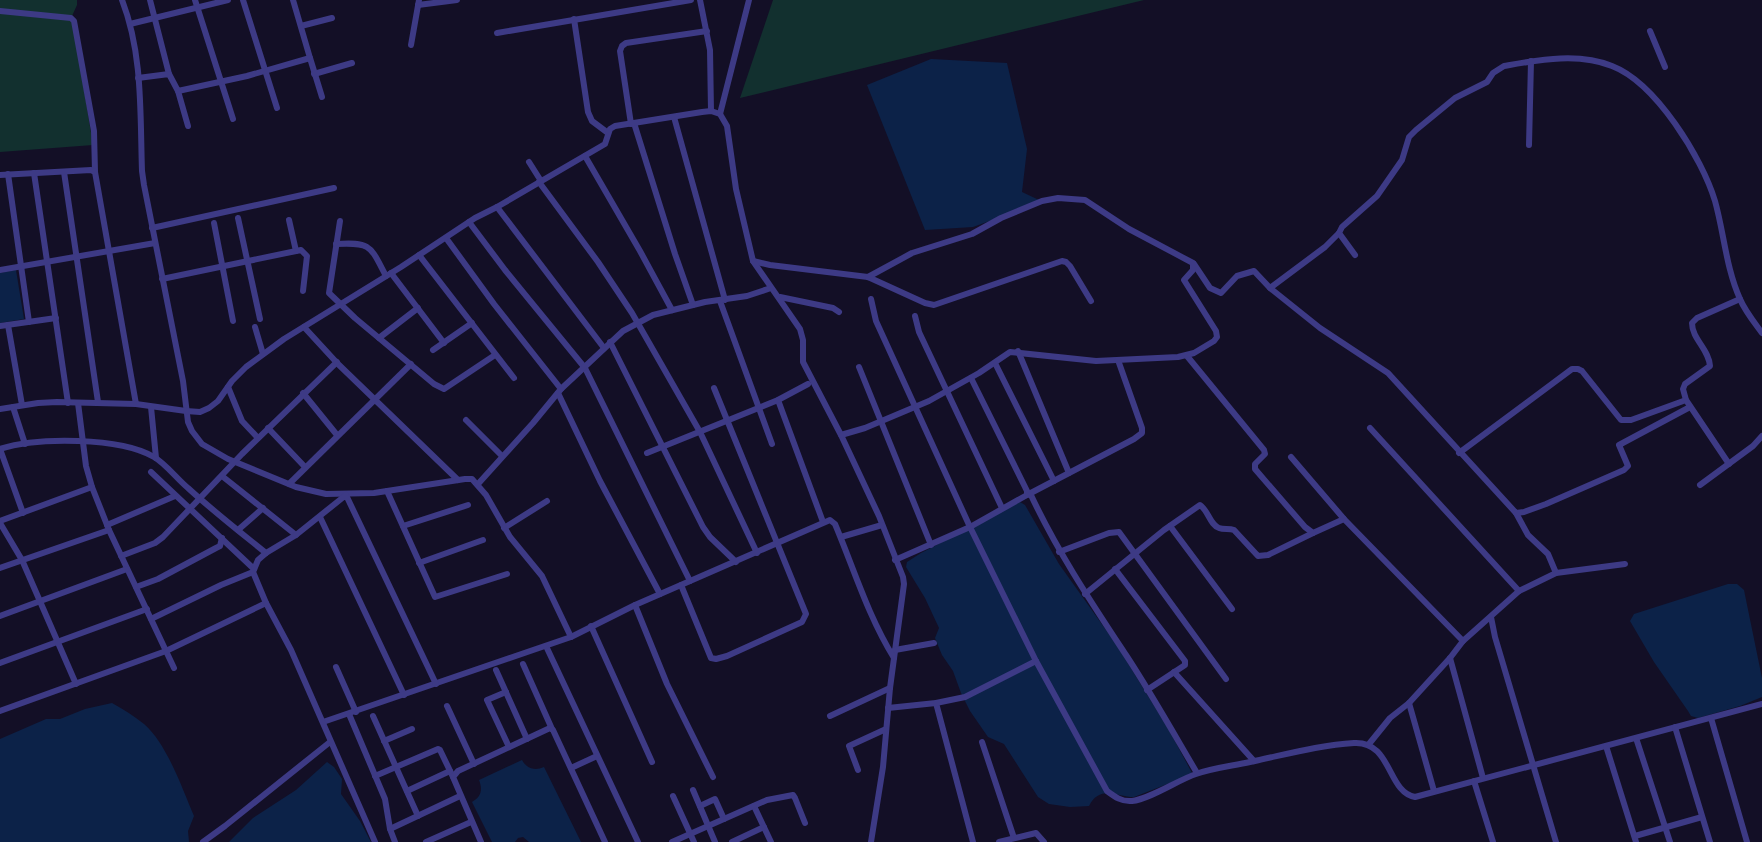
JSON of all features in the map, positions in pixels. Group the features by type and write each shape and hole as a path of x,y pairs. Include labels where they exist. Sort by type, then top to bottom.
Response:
{"street":[{"path":"122,0 136,51 142,171 183,381 186,411 192,431 202,444 235,462 289,484 326,494 346,495 387,491 471,479 478,484 504,528 542,576 571,637"},
{"path":"150,0 169,74 178,91 188,126"},
{"path":"195,0 233,119"},
{"path":"130,24 228,0"},
{"path":"243,0 277,108"},
{"path":"293,0 322,97"},
{"path":"411,45 418,3 457,0"},
{"path":"496,33 691,0"},
{"path":"700,0 712,68 711,111"},
{"path":"720,114 749,0"},
{"path":"0,11 71,18 74,21 94,131 94,171 136,404"},
{"path":"301,26 332,18"},
{"path":"574,20 588,112 592,121 608,134"},
{"path":"693,305 633,124 620,51 626,43 707,31"},
{"path":"1650,32 1665,67"},
{"path":"178,91 222,82 309,58"},
{"path":"1270,288 1325,247 1342,227 1377,196 1402,160 1408,137 1455,98 1487,82 1497,68 1531,61 1582,59 1603,64 1626,74 1646,90 1686,138 1702,167 1715,202 1740,299 1762,333"},
{"path":"1529,146 1531,61"},
{"path":"314,74 352,63"},
{"path":"138,78 169,74"},
{"path":"0,409 22,405 98,402 200,412 218,401 228,387 263,354 469,222 605,144 610,129 615,126 711,111 720,114 727,126 736,189 753,261 800,330 803,340 803,362 841,435 903,577 883,767 871,842"},
{"path":"674,117 723,300 772,444"},
{"path":"585,156 672,310"},
{"path":"529,162 540,181 614,284 637,322 700,432 757,554"},
{"path":"0,175 94,171"},
{"path":"64,172 98,402"},
{"path":"34,173 68,403"},
{"path":"8,174 29,322"},
{"path":"152,228 334,188"},
{"path":"868,277 912,253 972,234 1001,218 1042,201 1058,198 1085,200 1129,230 1193,263 1210,288 1221,292 1237,276 1254,271 1270,288 1320,328 1388,373 1516,513 1528,535 1548,554 1556,573"},
{"path":"497,207 604,348"},
{"path":"238,218 260,319"},
{"path":"289,220 296,251"},
{"path":"340,220 329,293 333,298 434,384 444,389 495,355"},
{"path":"469,222 585,368 690,581"},
{"path":"214,223 233,321"},
{"path":"1339,233 1355,255"},
{"path":"446,237 559,391 600,481 660,594"},
{"path":"0,270 155,243"},
{"path":"336,244 366,245 444,343"},
{"path":"162,279 301,250 307,256 303,291"},
{"path":"419,255 514,378"},
{"path":"753,261 868,277 925,303 934,304 1062,261 1070,266 1091,301"},
{"path":"841,435 882,421 947,392 995,363 1004,354 1018,351 1078,360 1186,356 1214,342 1217,337 1216,331 1184,280 1193,270 1193,263"},
{"path":"478,484 559,391 610,342 637,322 672,310 757,294 771,288"},
{"path":"779,297 833,308 839,312"},
{"path":"871,299 876,321 970,527 1036,661 1107,790 1116,798 1132,801 1197,773 1336,745 1369,744 1378,751 1408,796 1415,797 1762,704"},
{"path":"1729,464 1690,407 1683,389 1685,384 1710,366 1708,354 1695,336 1692,323 1697,318 1740,299"},
{"path":"380,338 418,308"},
{"path":"915,316 919,332 1002,508"},
{"path":"0,326 56,318"},
{"path":"433,350 472,323"},
{"path":"8,325 22,405"},
{"path":"255,327 263,354"},
{"path":"304,327 458,480"},
{"path":"610,342 703,527 736,562"},
{"path":"1018,351 1069,473"},
{"path":"1186,356 1264,450 1263,459 1255,464 1258,474 1313,533"},
{"path":"895,560 970,527 1142,433 1118,360"},
{"path":"121,556 156,543 303,393 337,362"},
{"path":"995,363 1054,480"},
{"path":"289,484 411,364"},
{"path":"859,367 931,545"},
{"path":"1459,453 1572,369 1582,371 1621,420 1631,420 1686,400"},
{"path":"971,378 1059,552 1197,773"},
{"path":"647,453 728,422 808,384"},
{"path":"228,387 242,421 258,438"},
{"path":"681,585 711,658 727,656 802,622 806,614 714,388"},
{"path":"303,393 337,435"},
{"path":"778,400 823,522"},
{"path":"78,403 86,466 92,487 108,528 174,668"},
{"path":"13,407 25,444"},
{"path":"151,407 156,458"},
{"path":"1516,513 1546,504 1624,470 1628,466 1619,445 1690,407"},
{"path":"466,420 502,456"},
{"path":"268,428 305,467"},
{"path":"1370,428 1520,591"},
{"path":"1700,485 1753,446 1762,436"},
{"path":"23,513 0,449 25,444 82,441 116,445 156,458 200,499 266,554"},
{"path":"1291,457 1344,519 1463,641"},
{"path":"151,472 253,570 266,603 291,650 375,842"},
{"path":"222,476 296,535"},
{"path":"76,684 22,560 0,522 92,487"},
{"path":"387,491 435,597 507,574"},
{"path":"151,619 253,570 266,554 320,518 346,495"},
{"path":"346,495 436,684"},
{"path":"0,568 108,528 175,496"},
{"path":"504,528 547,501"},
{"path":"403,526 468,505"},
{"path":"1085,594 1197,506 1202,506 1215,526 1234,530 1255,554 1263,557 1344,519"},
{"path":"238,530 263,508"},
{"path":"320,518 404,695"},
{"path":"323,722 571,637 635,604 757,554 830,520 835,524 852,570 894,658"},
{"path":"841,537 882,525"},
{"path":"1170,526 1232,609"},
{"path":"1059,552 1115,532 1123,536 1226,679"},
{"path":"136,587 158,579 220,546 222,538"},
{"path":"419,563 483,540"},
{"path":"1369,744 1390,718 1409,703 1463,641 1520,591 1556,573 1625,564"},
{"path":"0,616 127,569"},
{"path":"1115,569 1183,657 1185,665 1147,690"},
{"path":"0,711 166,651 266,603"},
{"path":"635,604 667,684 713,777"},
{"path":"0,663 147,609"},
{"path":"1491,616 1532,766 1556,842"},
{"path":"591,626 652,762"},
{"path":"895,651 934,643"},
{"path":"546,646 638,842"},
{"path":"1450,658 1483,778"},
{"path":"888,708 936,703 974,693 1036,661"},
{"path":"524,664 605,842"},
{"path":"336,667 356,712"},
{"path":"496,670 527,739"},
{"path":"1174,672 1254,761"},
{"path":"830,716 890,688"},
{"path":"506,692 487,700 509,747"},
{"path":"936,703 973,842"},
{"path":"1409,703 1434,791"},
{"path":"447,706 474,764"},
{"path":"349,714 385,799 390,829 395,842"},
{"path":"373,716 418,816"},
{"path":"1711,718 1747,842"},
{"path":"1675,727 1710,842"},
{"path":"384,741 412,729"},
{"path":"407,791 452,774 552,729"},
{"path":"858,770 849,746 886,729"},
{"path":"1636,738 1670,842"},
{"path":"203,842 330,742"},
{"path":"982,742 1014,838"},
{"path":"1606,746 1636,839 1702,817"},
{"path":"375,776 440,750 481,842"},
{"path":"571,768 597,756"},
{"path":"1474,781 1493,842"},
{"path":"693,790 715,842"},
{"path":"390,829 460,796"},
{"path":"673,796 694,842"},
{"path":"672,842 767,800 794,796 805,823"},
{"path":"700,806 715,799 724,819"},
{"path":"754,806 771,842"},
{"path":"426,842 471,822"},
{"path":"732,842 764,827"},
{"path":"999,842 1036,833 1044,842"}],"green space":[{"path":"0,0 77,0 72,16 93,145 0,152"},
{"path":"773,0 1144,0 740,98"}],"water":[{"path":"931,59 1007,63 1027,149 1022,192 1039,200 1037,204 973,227 925,230 867,85"},
{"path":"16,270 24,319 0,323 0,273"},
{"path":"1020,502 1025,505 1059,564 1116,644 1169,730 1192,773 1188,776 1134,797 1104,793 1093,799 1089,806 1070,807 1049,804 1038,797 1004,744 988,737 970,711 953,671 942,655 935,638 939,628 925,598 906,567 907,562"},
{"path":"1728,584 1737,584 1744,590 1762,678 1762,697 1698,718 1691,716 1654,662 1630,621 1634,614"},
{"path":"112,703 144,724 167,755 194,816 188,831 189,842 0,842 0,739 46,719 60,719 85,709"},
{"path":"522,760 532,768 544,767 581,842 529,842 523,837 518,838 515,842 492,842 472,802 480,793 479,780"},
{"path":"327,762 334,767 342,779 341,794 360,821 371,842 229,842 253,818 296,790"}]}
